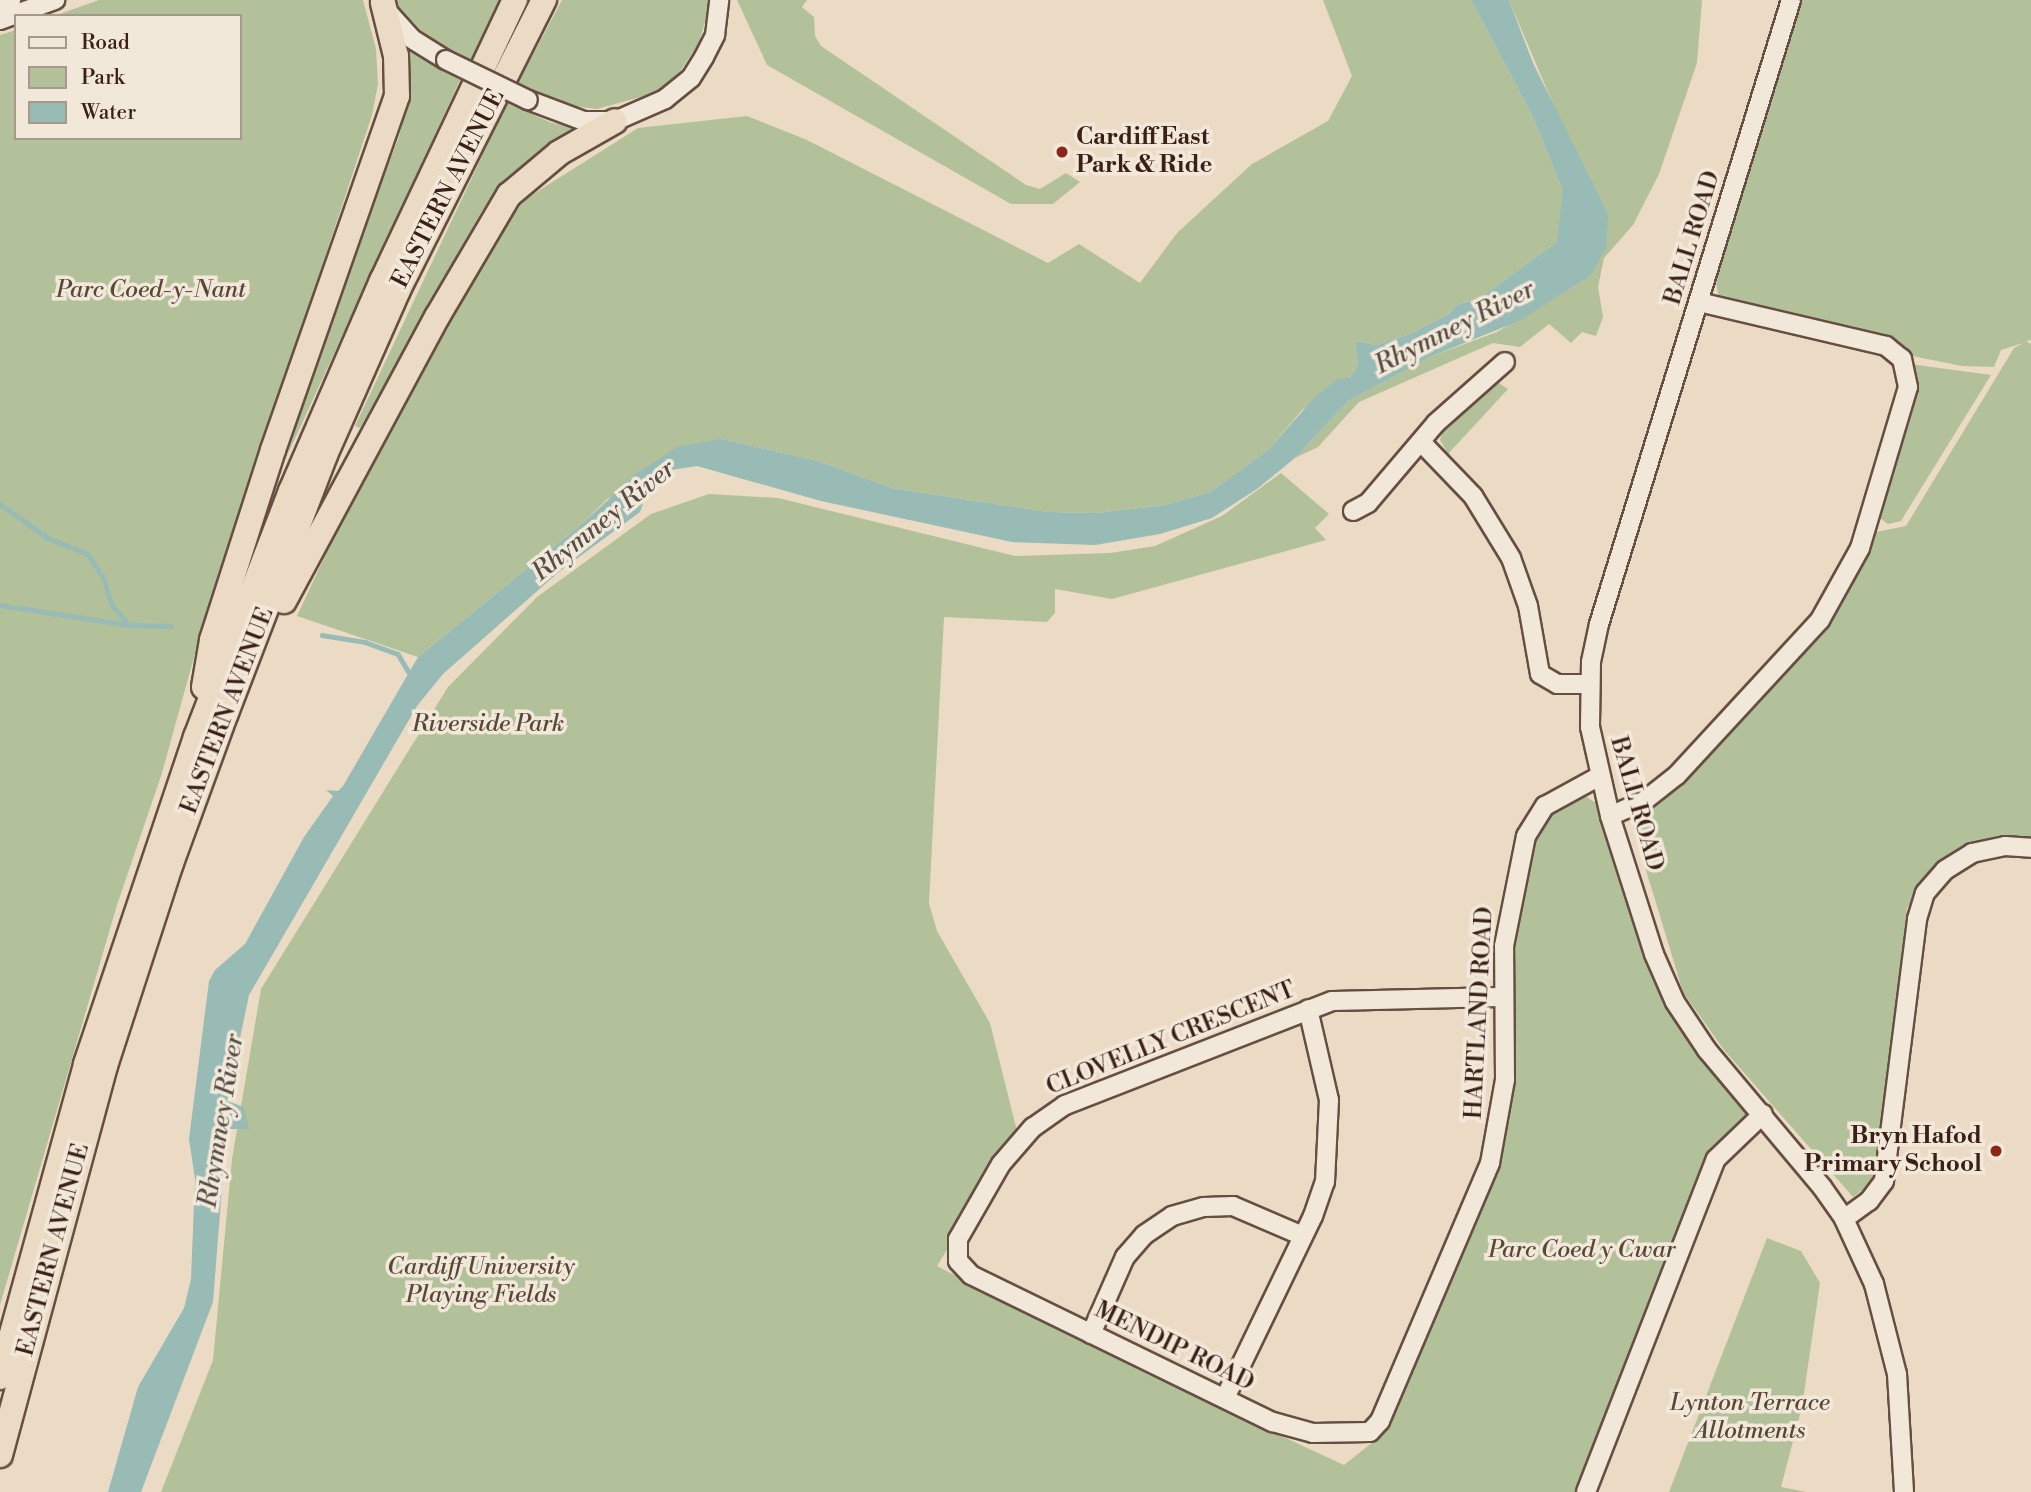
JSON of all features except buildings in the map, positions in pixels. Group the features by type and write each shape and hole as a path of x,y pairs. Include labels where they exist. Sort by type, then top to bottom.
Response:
{"highway":[{"name":"EASTERN AVENUE","path":"0,1377 86,1064 196,737 291,491 393,257 515,0"},
{"name":"EASTERN AVENUE","path":"0,1455 105,1066 171,863 226,713 325,455 398,290 544,0"},
{"path":"196,737 212,640 321,305 397,96 397,56 382,2"},
{"path":"226,713 365,448 509,195 559,153 615,121"}],"street":[{"path":"0,4 11,0"},
{"path":"16,14 55,0"},
{"path":"382,2 412,39 446,60 528,100 584,121 615,121 665,99 691,78 715,35 719,0"},
{"name":"BALL ROAD","path":"1791,0 1599,624 1590,684 1590,727 1598,777 1610,816 1654,954 1675,1002 1707,1050 1763,1114 1843,1219 1874,1284 1891,1343 1903,1431 1905,1492"},
{"path":"1610,816 1644,801 1677,775 1820,620 1860,548 1908,387 1905,365 1886,346 1699,302"},
{"path":"1353,511 1368,503 1421,442 1505,362"},
{"path":"1421,442 1473,496 1511,558 1528,606 1540,674 1557,684 1590,684"},
{"name":"HARTLAND ROAD","path":"1370,1432 1380,1421 1490,1163 1505,1080 1501,998 1510,904 1526,836 1545,806 1598,777"},
{"path":"1843,1219 1870,1201 1884,1181 1917,919 1925,893 1945,870 1972,853 2006,846 2031,848"},
{"name":"CLOVELLY CRESCENT","path":"965,1272 958,1261 958,1239 1001,1164 1041,1120 1088,1094 1308,1009 1353,998 1501,998"},
{"path":"1225,1398 1303,1236 1325,1182 1331,1129 1329,1101 1308,1009"},
{"path":"1586,1492 1716,1159 1763,1114"},
{"path":"1091,1334 1125,1257 1144,1235 1172,1216 1204,1207 1233,1206 1303,1236"},
{"name":"MENDIP ROAD","path":"965,1272 1295,1429 1353,1435 1370,1432"}],"green space":[{"name":"Parc Coed-y-Nant","path":"99,0 363,0 376,49 378,84 372,115 199,639 162,773 117,905 0,1305 0,35 14,31 14,140 242,140 242,14 60,14"},
{"path":"393,0 501,0 471,60 428,38"},
{"path":"562,0 711,0 699,43 677,76 655,93 597,109 572,106 518,83"},
{"path":"737,0 807,0 802,7 814,17 815,36 821,46 1026,185 1040,189 1066,173 1080,182 1053,204 1011,204 767,65"},
{"path":"1323,0 1471,0 1532,115 1563,191 1563,221 1557,242 1480,298 1457,305 1449,314 1410,334 1376,345 1355,341 1358,365 1350,378 1302,410 1268,450 1210,492 1165,505 1097,513 1048,512 892,488 818,461 722,439 607,499 583,523 418,657 297,616 359,483 497,235 524,200 638,128 747,116 807,140 1048,263 1079,244 1140,283 1177,233 1252,164 1328,121 1352,76"},
{"path":"1509,0 1702,0 1697,63 1659,174 1633,225 1604,258 1598,287 1603,317 1596,336 1582,332 1571,343 1549,324 1520,347 1493,343 1359,402 1318,447 1295,458 1348,401 1432,356 1497,332 1590,276 1561,123"},
{"path":"1800,0 2031,0 2031,340 2026,341 2031,344 2031,842 2000,835 1949,856 1922,880 1907,909 1874,1181 1853,1197 1724,1050 1683,992 1632,824 1636,812 1700,759 1779,681 1824,623 1871,533 1906,526 2014,348 2023,343 2001,350 1994,367 1962,366 1907,355 1719,299 1715,277"},
{"path":"406,48 460,80 286,458 346,272 399,137 411,86"},
{"path":"507,103 552,123 580,128 540,152 482,211 360,428 355,426"},
{"path":"1910,364 1991,375 1901,521 1888,524 1877,516"},
{"path":"1497,382 1508,389 1448,454 1440,440 1443,429"},
{"name":"Cardiff University Playing Fields","path":"1281,473 1329,514 1315,528 1326,540 1112,599 1055,589 1055,613 1047,622 944,617 929,903 937,931 990,1023 1018,1135 937,1266 1145,1373 1344,1465 1383,1434 1489,1182 1511,954 1531,841 1550,811 1582,794 1599,805 1651,971 1669,1011 1746,1107 1746,1116 1732,1135 1579,1492 161,1492 213,1360 232,1159 261,989 448,687 537,597 651,514 709,494 778,498 1015,556 1110,553 1155,546 1222,516"},
{"name":"Lynton Terrace Allotments","path":"1767,1238 1801,1251 1820,1283 1802,1407 1781,1487 1806,1492 1669,1492"}],"water":[{"name":"Rhymney River","path":"1471,0 1509,0 1533,63 1608,214 1606,248 1590,276 1519,321 1432,356 1348,401 1295,458 1257,489 1212,518 1160,534 1095,545 1012,542 821,501 697,466 671,470 646,495 640,512 560,571 443,674 417,706 249,995 227,1101 244,1107 249,1129 228,1129 226,1138 213,1302 141,1492 108,1492 138,1387 184,1308 191,1279 195,1179 189,1139 209,981 215,970 245,944 304,837 333,796 326,790 338,791 343,786 418,657 583,523 637,473 677,447 722,439 818,461 892,488 1048,512 1097,513 1165,505 1210,492 1268,450 1314,398 1337,379 1350,378 1358,365 1355,341 1376,345 1410,334 1449,314 1457,305 1480,298 1557,242 1563,191 1532,115"}],"waterway":[{"path":"0,504 48,538 88,554 104,579 112,605 129,625 171,626"},
{"path":"0,605 127,625"},
{"path":"322,635 365,642 398,654 411,676"}],"place":[{"name":"Cardiff East Park & Ride","path":"1062,152"},
{"name":"Bryn Hafod Primary School","path":"1996,1151"}],"park label":[{"name":"Riverside Park","path":"488,725"},
{"name":"Parc Coed y Cwar","path":"1582,1251"}]}
